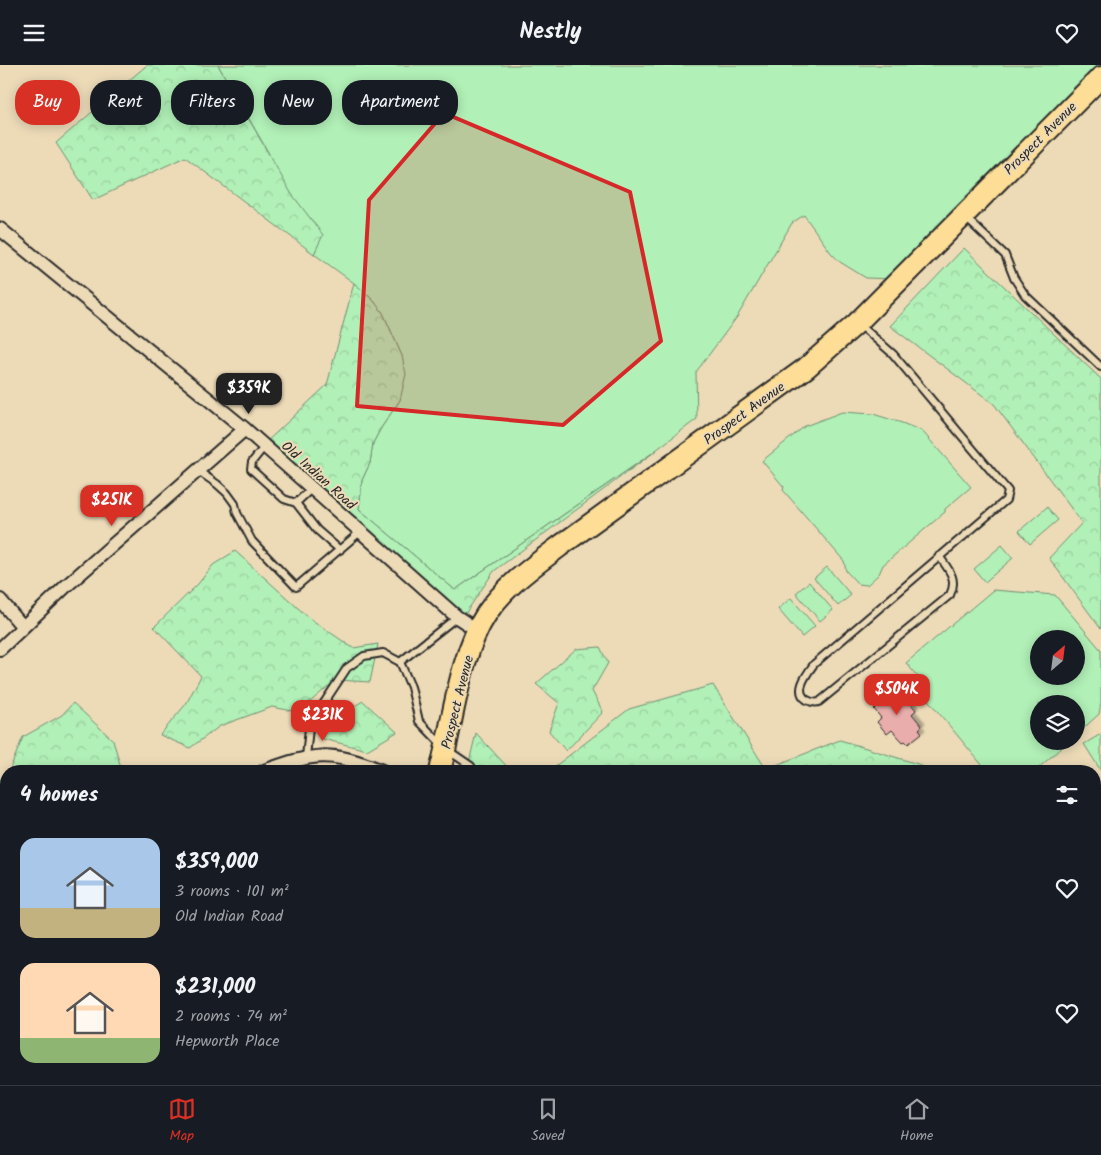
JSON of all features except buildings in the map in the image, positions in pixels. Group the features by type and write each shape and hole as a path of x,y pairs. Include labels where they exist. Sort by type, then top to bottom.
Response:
{"main road":[{"name":"Prospect Avenue","path":"442,765 463,673 477,630 492,606 531,569 806,368 857,323 1101,77"}],"street":[{"name":"Old Indian Road","path":"0,229 245,429 457,617 477,630"},
{"path":"0,649 65,587 245,429"},
{"path":"0,600 23,627"},
{"path":"282,765 306,757 338,756 366,765"}],"lane":[{"path":"963,216 1005,255 1014,278 1025,295 1100,364"},
{"path":"857,323 900,362 1008,491 1006,499 814,664 804,680 800,691 803,697 816,703 819,702 950,595 954,587 954,581 948,568 939,557"},
{"path":"264,447 252,462 251,469 284,499 296,503 317,530 340,550"},
{"path":"197,470 227,493 235,504 237,513 252,541 296,587 360,532"},
{"path":"296,503 311,489"},
{"path":"400,662 457,617"},
{"path":"306,757 309,728 348,668 364,657 383,653 400,662 411,687 419,721 446,749 469,765"}],"highlighted area":[{"path":"444,113 630,192 661,341 563,425 357,406 369,200"}],"green space":[{"path":"147,65 218,65 227,80 171,80 171,125 252,125 291,193 323,235 314,254 185,157 93,200 56,143 77,125 80,125 80,122 90,114 90,125 161,125 161,80 130,80"},
{"path":"218,65 1101,65 956,212 893,279 866,278 840,262 831,253 804,215 792,223 737,317 696,372 697,419 648,456 455,590 359,509 362,480 370,463 373,443 400,400 402,356 383,313 373,300 354,283 314,254 318,245 290,201 268,152 252,125 254,125 254,80 227,80"},
{"path":"964,248 1101,379 1101,629 1049,558 1082,523 994,404 890,326"},
{"path":"354,283 373,300 383,313 402,356 406,374 400,400 373,443 370,463 362,480 359,509 455,590 657,450 494,571 463,617 263,445 327,385"},
{"path":"842,412 873,414 922,431 971,487 883,565 879,574 867,585 858,584 846,571 844,561 783,490 784,487 762,461 805,426"},
{"path":"1047,507 1058,520 1030,544 1019,531"},
{"path":"1002,545 1013,558 985,582 974,569"},
{"path":"235,551 309,618 353,648 378,644 370,682 336,680 298,712 272,707 220,726 190,748 160,735 186,704 201,676 154,627 198,584 213,565"},
{"path":"827,567 851,595 838,606 814,578"},
{"path":"809,582 833,610 820,621 796,593"},
{"path":"993,590 1055,595 1084,630 1030,630 1030,685 1085,685 1085,631 1101,650 1101,703 1099,714 1085,727 1085,695 1030,695 1030,750 1059,750 1042,765 982,765 928,700 929,690 906,663"},
{"path":"791,598 815,626 802,637 778,609"},
{"path":"600,647 608,663 592,691 603,712 566,751 549,731 559,703 536,684 576,649"},
{"path":"713,685 763,765 557,765 629,709"},
{"path":"363,701 397,732 367,750 323,739 322,725"},
{"path":"73,703 113,740 120,765 11,765 23,737 62,715"},
{"path":"476,733 505,765 468,765"},
{"path":"1101,734 1101,765 1097,765 1085,743"},
{"path":"840,740 921,765 776,765"}]}
